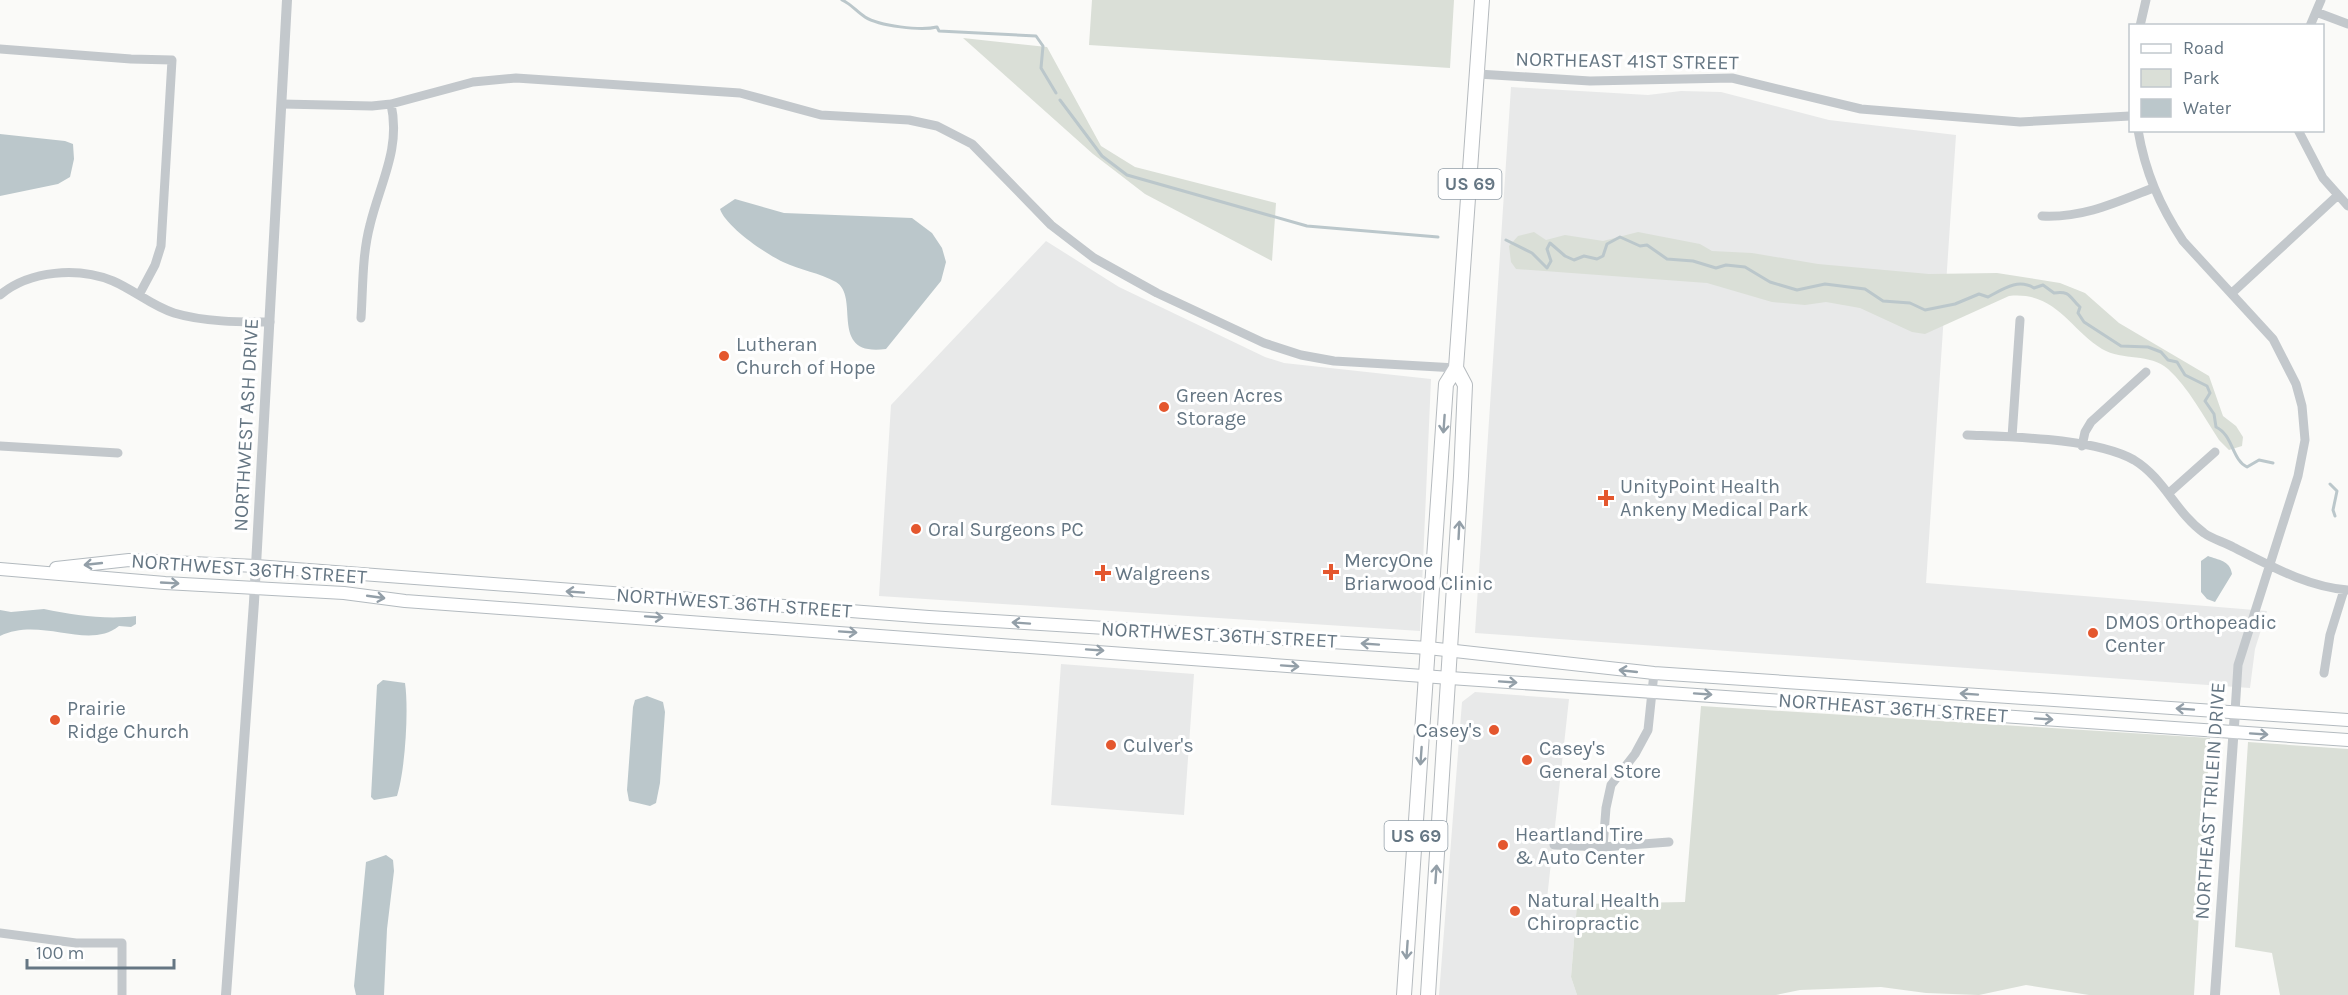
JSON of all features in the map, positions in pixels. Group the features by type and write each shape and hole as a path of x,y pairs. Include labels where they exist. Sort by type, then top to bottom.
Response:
{"main road":[{"name":"US 69","path":"1428,995 1440,649 1446,384 1456,368 1482,0"},
{"name":"US 69","path":"1404,995 1466,385 1456,368"},
{"name":"NORTHWEST 36TH STREET","path":"28,571 129,560 256,566 918,616 1440,649"},
{"name":"NORTHWEST 36TH STREET","path":"0,569 1438,677"},
{"name":"NORTHEAST 36TH STREET","path":"1440,649 1654,673 2348,720"},
{"name":"NORTHEAST 36TH STREET","path":"1438,677 2348,740"}],"street":[{"name":"NORTHWEST ASH DRIVE","path":"226,995 255,587 287,0"},
{"path":"2140,24 2146,0"},
{"path":"2311,24 2321,0"},
{"path":"2316,12 2348,24"},
{"path":"0,49 172,60 161,246 155,265 139,295"},
{"name":"NORTHEAST 41ST STREET","path":"1478,74 1562,81 1642,82 1732,78 1861,109 2020,122 2129,116"},
{"path":"282,104 351,107 391,104 473,82 516,78 740,93 821,115 909,120 937,126 972,144 1051,225 1094,258 1157,293 1243,333 1301,355 1334,361 1456,368"},
{"path":"361,318 369,226 386,179 395,141 391,104"},
{"name":"NORTHEAST TRILEIN DRIVE","path":"2138,132 2142,157 2153,188 2183,241 2273,339 2296,384 2302,406 2304,440 2301,465 2238,666 2215,995"},
{"path":"2299,132 2311,159 2337,196 2348,206"},
{"path":"2042,216 2068,218 2100,209 2153,188"},
{"path":"2232,293 2337,196"},
{"path":"0,295 30,279 66,272 95,276 115,282 161,308 183,315 270,322"},
{"path":"2012,436 2020,320"},
{"path":"2082,446 2085,432 2091,422 2146,372"},
{"path":"1967,435 2012,436 2105,449 2136,462 2169,493 2204,533 2269,565 2314,583 2346,590 2330,635 2324,673"},
{"path":"0,446 118,453"},
{"path":"2169,493 2215,452"},
{"path":"1603,847 1607,798 1618,774 1642,744 1648,730 1654,673"},
{"path":"1554,845 1603,847 1669,842"},
{"path":"0,933 68,942 122,943 122,995"}],"shaded area":[{"path":"1511,87 1648,95 1681,91 1721,92 1829,120 1956,135 1926,583 2267,611 2255,649 2250,688 1475,633"},
{"path":"1046,241 1119,287 1265,357 1284,363 1431,379 1420,631 879,596 891,405"},
{"path":"1061,664 1194,674 1184,815 1051,805"},
{"path":"1475,692 1569,699 1547,899 1577,904 1571,977 1577,995 1439,995 1462,702"}],"green space":[{"path":"1092,0 1454,0 1450,68 1089,45"},
{"path":"963,38 1047,47 1101,146 1135,167 1276,203 1272,261 1145,194 1093,154"},
{"path":"1534,232 1546,240 1565,235 1603,241 1638,232 1700,244 1712,251 1752,253 1818,264 1929,274 1997,273 2060,283 2085,293 2119,323 2209,376 2223,416 2236,426 2243,437 2242,446 2229,450 2219,440 2189,393 2168,369 2153,361 2110,353 2102,349 2061,313 2039,300 2025,296 2009,296 1925,334 1912,332 1860,308 1826,302 1805,305 1772,302 1707,283 1516,269 1511,262 1509,246 1518,236"},
{"path":"1701,706 2210,738 2194,995 2089,995 2026,985 1979,995 1926,993 1881,987 1800,990 1776,995 1577,995 1571,977 1577,904 1685,902"},
{"path":"2248,742 2348,749 2348,995 2280,995 2272,953 2235,947"}],"water":[{"path":"0,134 65,141 73,144 74,159 70,177 58,184 0,196"},
{"path":"735,199 784,213 912,218 932,233 942,248 946,262 941,281 886,349 868,349 857,344 851,335 846,300 843,290 836,282 776,258 738,232 720,209"},
{"path":"2208,556 2226,563 2232,574 2215,602 2207,599 2201,592 2201,561"},
{"path":"44,609 90,616 136,616 136,624 131,627 119,626 107,633 93,635 32,630 16,631 0,636 0,610 11,612"},
{"path":"383,680 405,683 406,740 397,796 374,800 371,797 377,685"},
{"path":"647,696 663,702 665,712 660,783 656,803 650,806 629,801 627,790 633,707 635,700"},
{"path":"386,855 393,860 394,871 387,929 384,995 356,995 354,986 366,862"}],"waterway":[{"path":"842,0 871,20 900,27 937,27 939,31 1036,36 1043,46 1041,68 1056,93"},
{"path":"1060,100 1102,156 1127,175 1307,226 1438,237"},
{"path":"1506,240 1532,253 1547,268 1551,261 1547,249 1550,243 1565,256 1574,260 1584,256 1597,259 1603,256 1607,244 1620,237 1640,246 1647,245 1667,259 1693,261 1716,268 1726,265 1745,267 1770,282 1797,290 1825,284 1865,289 1883,301 1910,303 1925,310 1955,304 1979,294 1988,297 2016,284 2034,288 2043,285 2054,293 2069,296 2080,307 2078,313 2084,322 2121,346 2148,347 2161,352 2168,360 2177,362 2185,375 2207,386 2210,393 2205,401 2214,414 2216,427 2226,436 2242,464 2247,467 2259,460 2273,463"},
{"path":"2330,484 2337,491 2333,510 2335,516"}],"place":[{"name":"Lutheran Church of Hope","path":"724,356"},
{"name":"Green Acres Storage","path":"1164,407"},
{"name":"UnityPoint Health Ankeny Medical Park","path":"1606,498"},
{"name":"Oral Surgeons PC","path":"916,529"},
{"name":"MercyOne Briarwood Clinic","path":"1331,572"},
{"name":"Walgreens","path":"1103,573"},
{"name":"DMOS Orthopeadic Center","path":"2093,633"},
{"name":"Prairie Ridge Church","path":"55,720"},
{"name":"Casey's","path":"1494,730"},
{"name":"Culver's","path":"1111,745"},
{"name":"Casey's General Store","path":"1527,760"},
{"name":"Heartland Tire & Auto Center","path":"1503,845"},
{"name":"Natural Health Chiropractic","path":"1515,911"}]}
